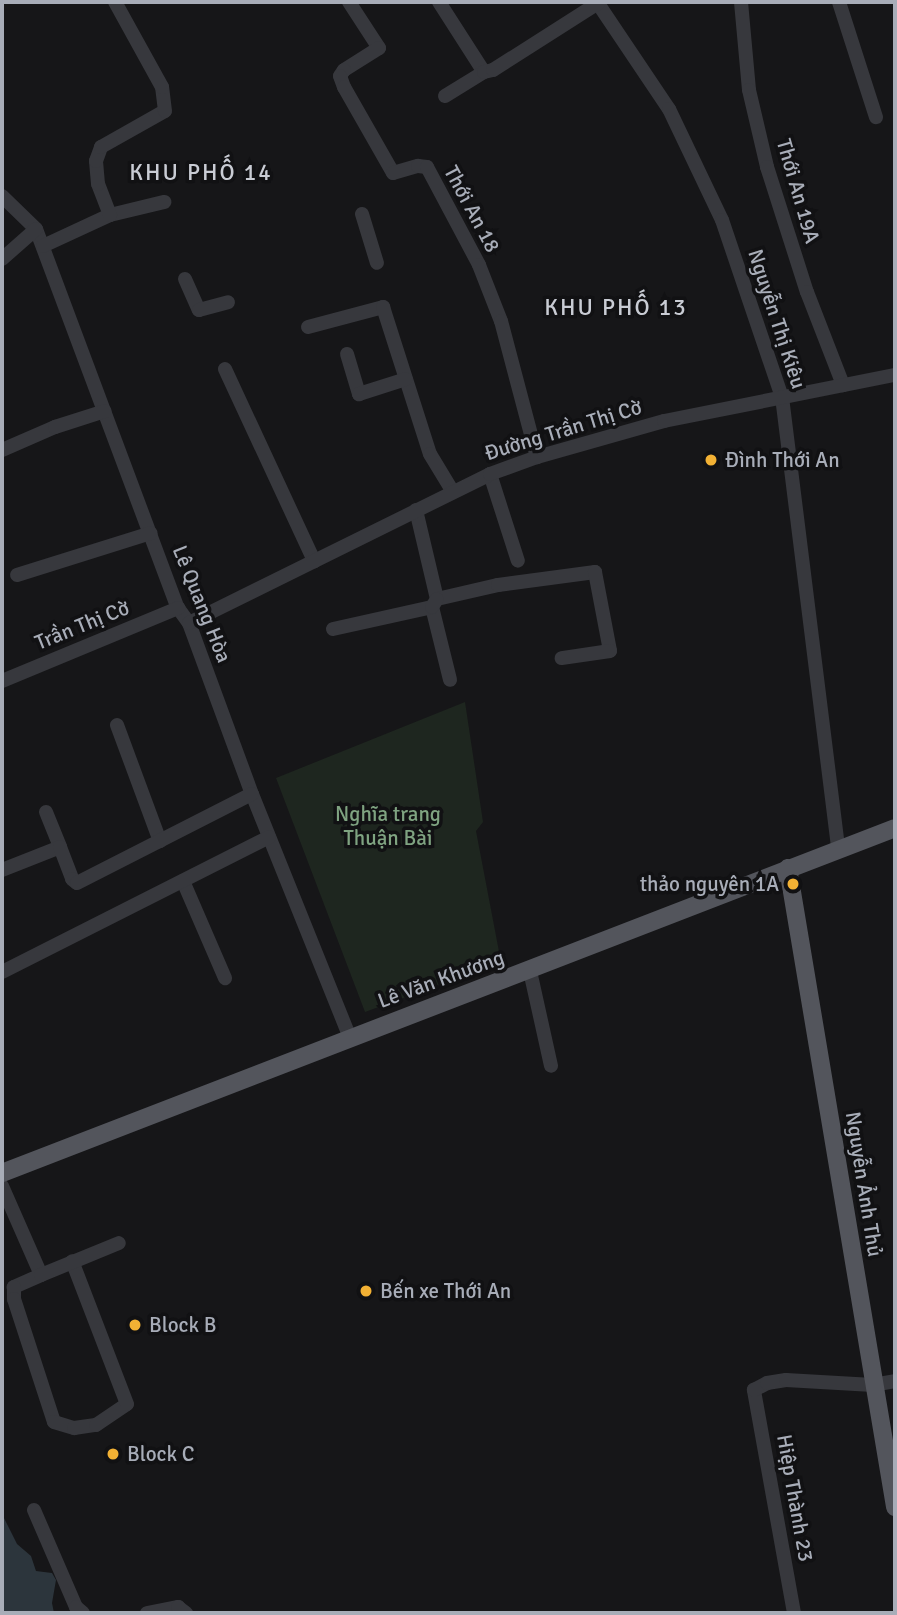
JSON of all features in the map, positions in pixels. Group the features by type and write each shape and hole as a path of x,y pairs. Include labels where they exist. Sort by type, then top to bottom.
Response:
{"main road":[{"name":"Lê Văn Khương","path":"2,1173 895,828"},
{"name":"Nguyễn Ảnh Thủ","path":"788,868 895,1507"}],"street":[{"path":"110,215 98,184 96,161 101,147 165,111 162,87 115,2"},
{"name":"Thới An 18","path":"349,2 379,48 344,71 340,76 344,87 393,173 418,166 427,167 479,265 501,321 537,457"},
{"path":"439,2 484,72"},
{"name":"Thới An 19A","path":"741,2 749,90 767,167 807,292 843,385"},
{"path":"839,2 876,117"},
{"path":"445,96 484,72 492,70 598,3"},
{"name":"Nguyễn Thị Kiêu","path":"598,3 669,109 717,210 782,397 838,849"},
{"name":"Lê Quang Hòa","path":"2,196 36,229 178,608 189,623 252,794 349,1038"},
{"path":"43,246 110,215 164,202"},
{"path":"362,214 377,262"},
{"path":"2,258 36,229"},
{"path":"185,279 199,310 228,302"},
{"path":"308,327 383,307 430,454 453,492"},
{"path":"347,354 359,394 406,379"},
{"path":"225,369 314,561"},
{"name":"Đường Trần Thị Cờ","path":"189,623 490,474 537,457 664,421 895,375"},
{"path":"2,450 55,427 105,411"},
{"path":"490,474 518,561"},
{"path":"416,510 450,680"},
{"path":"17,575 151,533"},
{"path":"333,629 498,586 595,572 610,650 562,657"},
{"name":"Trần Thị Cờ","path":"2,681 178,608"},
{"path":"117,724 160,841"},
{"path":"47,812 72,879 77,883 252,794"},
{"path":"2,972 270,837"},
{"path":"2,870 60,847"},
{"path":"183,881 225,978"},
{"path":"530,971 551,1066"},
{"path":"2,1186 41,1275"},
{"path":"72,1261 127,1404 96,1425 74,1427 54,1422 12,1292 19,1284 72,1261 119,1243"},
{"name":"Hiệp Thành 23","path":"794,1613 754,1390 767,1383 786,1380 873,1385"},
{"path":"873,1385 895,1381"},
{"path":"34,1510 76,1607 83,1613"},
{"path":"147,1613 178,1607 186,1613"}],"green space":[{"name":"Nghĩa trang Thuận Bài","path":"465,702 483,822 476,831 501,962 365,1012 276,778"}],"shaded area":[{"path":"2,1514 17,1544 31,1556 36,1571 52,1573 56,1580 52,1603 54,1613 2,1613"}],"place":[{"name":"Đình Thới An","path":"711,460"},
{"name":"thảo nguyên 1A","path":"793,884"},
{"name":"Bến xe Thới An","path":"366,1291"},
{"name":"Block B","path":"135,1325"},
{"name":"Block C","path":"113,1454"}],"district":[{"name":"KHU PHỐ 14","path":"201,173"},
{"name":"KHU PHỐ 13","path":"616,308"}]}
